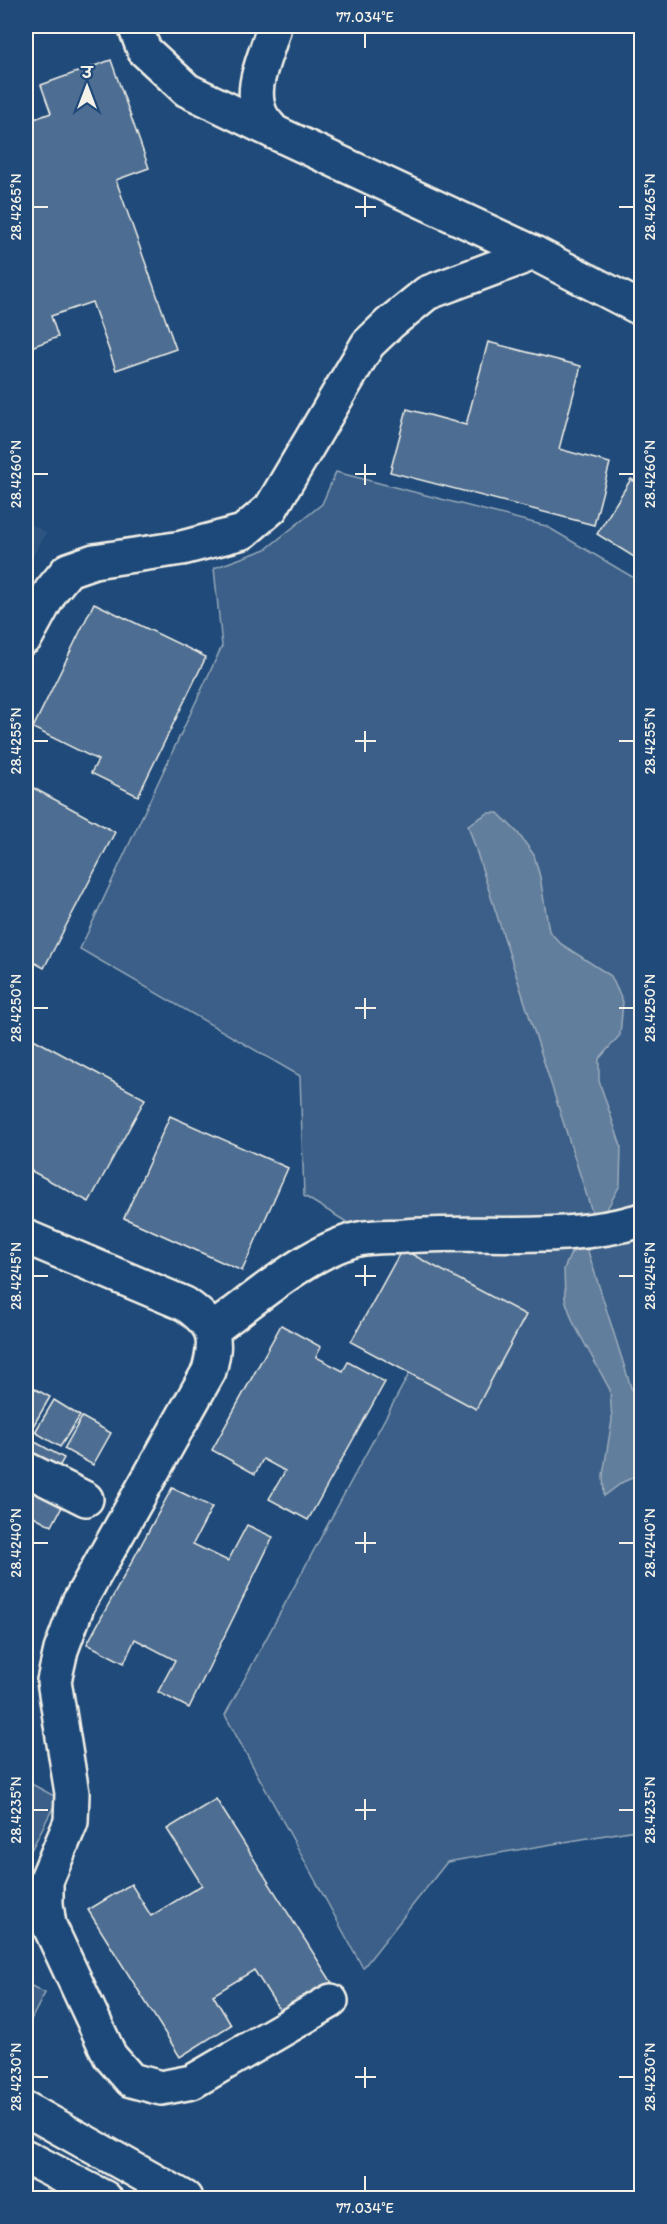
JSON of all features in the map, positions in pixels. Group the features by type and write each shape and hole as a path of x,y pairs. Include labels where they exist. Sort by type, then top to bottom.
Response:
{"street":[{"path":"135,26 144,50 187,90 534,253 642,309"},
{"path":"274,26 259,71 257,95 261,116 274,132"},
{"path":"26,637 51,591 68,570 94,561 182,548 243,532 271,508 368,344 427,293 534,253"},
{"path":"212,1330 299,1266 329,1249 360,1239 421,1234 573,1233 642,1220"},
{"path":"26,1237 185,1304 201,1315 212,1330 215,1349 209,1371 78,1604 61,1650 54,1681 72,1793 71,1822 46,1881 49,1925 110,2056 131,2080 161,2088 192,2082 331,2001"},
{"path":"26,1469 86,1499"},
{"path":"26,2109 185,2199"},
{"path":"26,2157 105,2199"}],"shaded area":[{"path":"336,472 546,526 641,582 641,1829 447,1862 363,1968 225,1715 431,1333 422,1268 304,1196 300,1076 80,949 222,646 214,568 266,549 322,504"},
{"path":"26,521 46,533 26,569"},
{"path":"488,813 498,813 518,833 534,855 549,931 561,944 611,976 623,1002 620,1035 599,1059 599,1081 621,1146 620,1185 607,1209 593,1215 468,825"},
{"path":"586,1245 641,1419 641,1474 623,1482 604,1496 603,1475 612,1420 610,1390 573,1322 565,1299 564,1269 571,1253"},
{"path":"26,1781 58,1798 26,1860"},
{"path":"26,1983 45,1993 26,2029"}],"building":[{"path":"111,60 149,168 116,180 176,349 116,370 92,302 51,316 58,337 26,349 26,122 51,113 41,85"},
{"path":"488,342 581,366 559,449 610,463 594,525 390,472 407,409 466,425"},
{"path":"631,479 642,486 642,562 597,534"},
{"path":"94,603 206,657 138,796 91,773 98,760 33,728"},
{"path":"26,784 115,832 44,968 26,958"},
{"path":"26,1035 145,1099 89,1202 26,1168 26,1104 32,1092 26,1088"},
{"path":"170,1116 288,1168 242,1271 124,1218"},
{"path":"402,1249 526,1315 476,1409 351,1342"},
{"path":"281,1325 321,1347 316,1357 343,1371 348,1362 385,1382 308,1520 269,1499 285,1471 263,1459 255,1474 212,1450"},
{"path":"26,1384 50,1397 32,1428 26,1424"},
{"path":"54,1400 80,1416 60,1447 35,1432"},
{"path":"82,1417 111,1433 93,1465 64,1449"},
{"path":"26,1437 64,1458 52,1479 26,1465"},
{"path":"26,1482 64,1503 52,1526 26,1512"},
{"path":"172,1488 212,1507 193,1544 228,1561 247,1525 273,1537 189,1708 158,1692 175,1660 135,1639 124,1663 87,1644"},
{"path":"216,1799 336,1989 286,2020 254,1970 213,1995 231,2025 180,2057 88,1910 131,1884 151,1916 202,1885 167,1829"}]}
